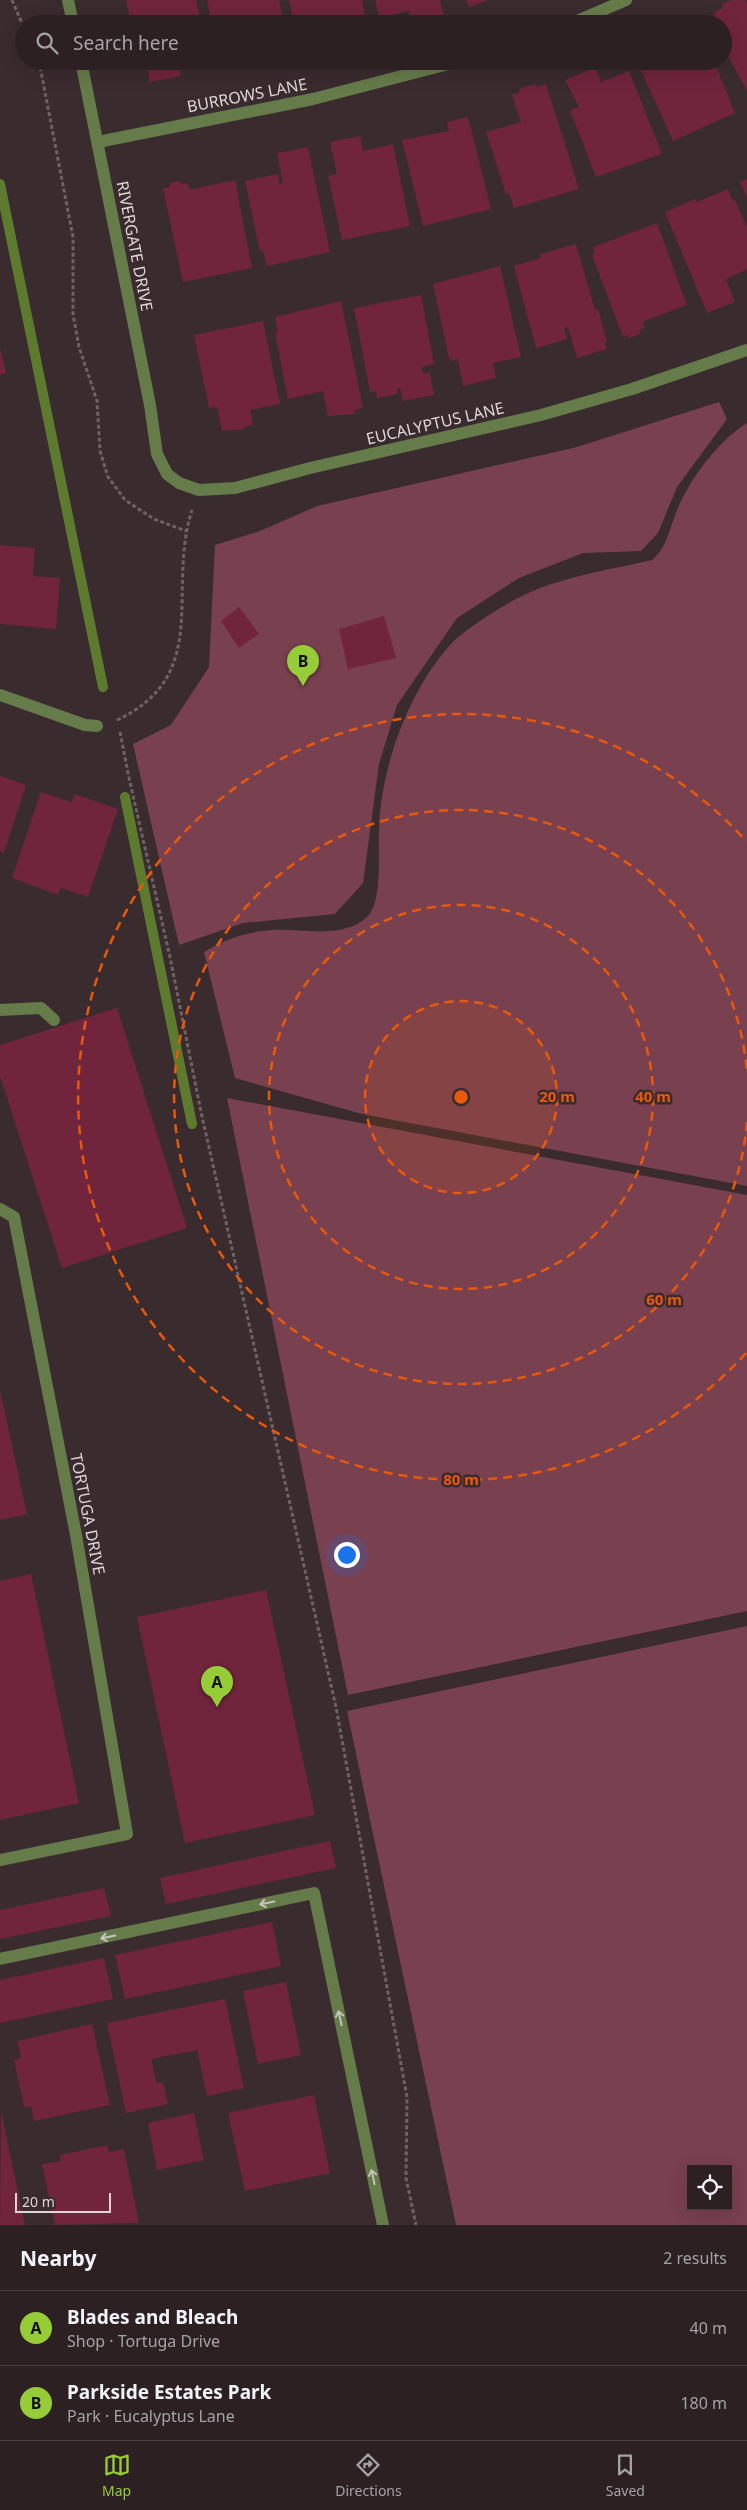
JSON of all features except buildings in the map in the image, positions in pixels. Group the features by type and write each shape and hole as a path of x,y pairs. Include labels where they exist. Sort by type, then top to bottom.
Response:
{"street":[{"path":"68,0 71,15"},
{"path":"591,15 626,0"},
{"name":"RIVERGATE DRIVE","path":"83,70 150,405 153,438"},
{"name":"BURROWS LANE","path":"98,142 313,99 425,70"},
{"name":"EUCALYPTUS LANE","path":"153,438 156,454 167,474 180,483 199,490 234,488 541,416 632,389 747,350"},
{"path":"0,696 85,725 97,726"},
{"path":"0,1010 41,1008 54,1020"},
{"name":"TORTUGA DRIVE","path":"0,1209 14,1217 76,1535 126,1834 0,1860"},
{"path":"0,1959 314,1893 383,2225"}],"path":[{"path":"12,0 18,15"},
{"path":"41,70 73,237 73,314 79,347 98,401 100,451 108,477 125,500 154,519 186,531"},
{"path":"97,726 118,720 146,704 167,681 179,651 186,531 199,490"},
{"path":"118,720 129,778 170,957 201,1112 336,1707 406,2097 406,2178 416,2225"}],"shaded area":[{"path":"719,402 727,419 677,487 658,533 641,551 583,553 519,578 457,618 397,705 379,764 363,883 335,914 243,923 179,945 133,744 171,725 209,667 215,545 260,531 317,506 577,447"},
{"path":"747,423 747,1186 362,1114 235,1078 204,952 220,943 253,932 271,930 334,931 357,924 367,917 372,910 378,888 381,805 391,756 421,685 435,664 450,645 464,633 492,613 518,598 567,579 652,560 661,550 681,501 696,475 725,440"},
{"path":"227,1098 747,1195 747,1611 348,1695"},
{"path":"747,1626 747,2225 456,2225 347,1711"}],"waterway":[{"path":"0,184 103,687"},
{"path":"125,797 192,1124"}],"place":[{"name":"Parkside Estates Park","path":"303,686"},
{"name":"Blades and Bleach","path":"217,1707"}]}
